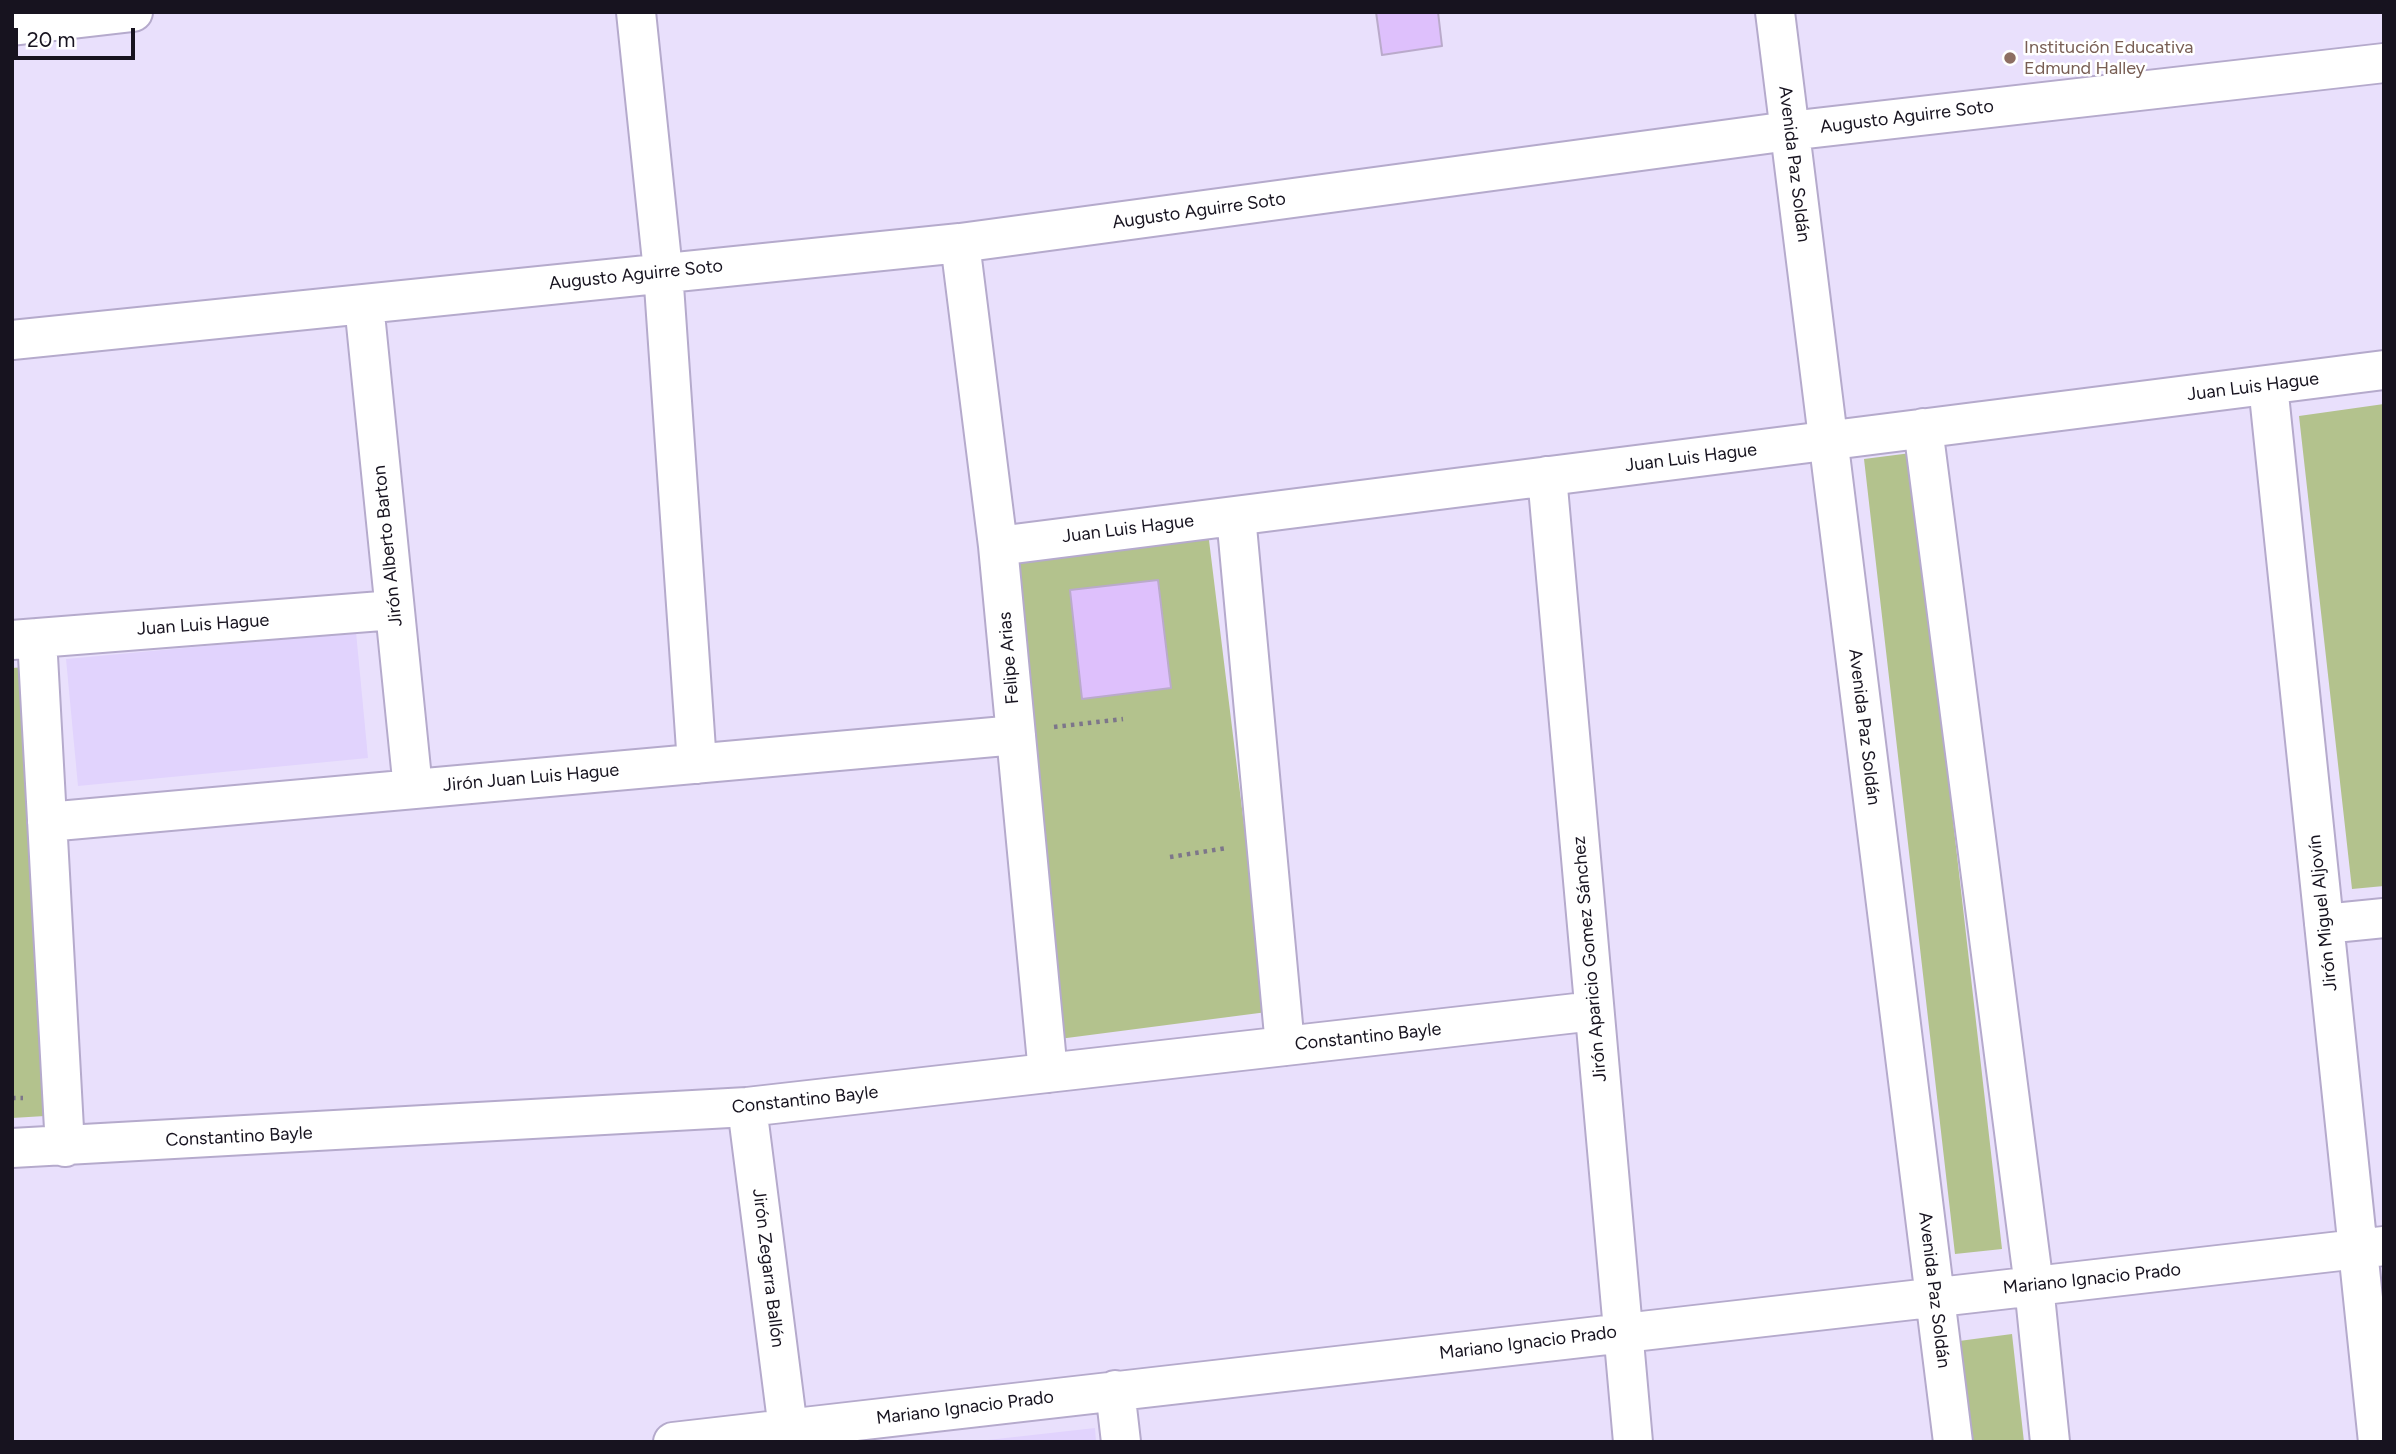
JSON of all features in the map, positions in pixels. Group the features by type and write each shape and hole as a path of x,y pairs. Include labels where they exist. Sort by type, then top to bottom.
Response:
{"street":[{"path":"32,20 133,12"},
{"path":"636,12 663,271 697,764"},
{"name":"Avenida Paz Soldán","path":"1775,12 1953,1442"},
{"name":"Augusto Aguirre Soto","path":"12,340 663,271 960,243 1789,131 2384,63"},
{"name":"Felipe Arias","path":"960,243 998,546 1029,731 1048,1073"},
{"name":"Jirón Alberto Barton","path":"364,304 413,789"},
{"name":"Juan Luis Hague","path":"998,546 2384,370"},
{"name":"Jirón Miguel Aljovín","path":"2268,385 2324,924 2371,1247 2378,1442"},
{"path":"1923,428 2034,1286 2050,1442"},
{"name":"Jirón Aparicio Gomez Sánchez","path":"1547,476 1633,1442"},
{"path":"1236,516 1285,1046"},
{"name":"Juan Luis Hague","path":"24,639 394,610"},
{"path":"24,639 47,822 65,1147"},
{"name":"Jirón Juan Luis Hague","path":"47,822 697,764 1029,731"},
{"path":"2324,924 2384,918"},
{"name":"Constantino Bayle","path":"12,1148 747,1107 1594,1011"},
{"name":"Jirón Zegarra Ballón","path":"747,1107 788,1429"},
{"name":"Mariano Ignacio Prado","path":"673,1442 788,1429 835,1433 1115,1390 2371,1247"},
{"path":"1115,1390 1121,1442"}],"path":[{"path":"1029,731 1123,719"},
{"path":"1170,857 1240,846"}],"shaded area":[{"path":"356,632 368,758 78,786 66,659"},
{"path":"1095,1428 1096,1442 970,1442"}],"green space":[{"path":"2384,404 2384,886 2352,889 2299,416"},
{"path":"1911,453 2002,1249 1955,1254 1864,459"},
{"path":"1207,524 1267,1012 1059,1039 1002,550"},
{"path":"26,667 45,1116 12,1118 12,668"},
{"path":"2012,1334 2024,1442 1972,1442 1959,1341"}],"building":[{"path":"1376,12 1438,12 1442,46 1382,55"},
{"path":"1158,580 1171,688 1082,699 1070,590"}],"place":[{"name":"Institución Educativa Edmund Halley","path":"2010,58"}]}
